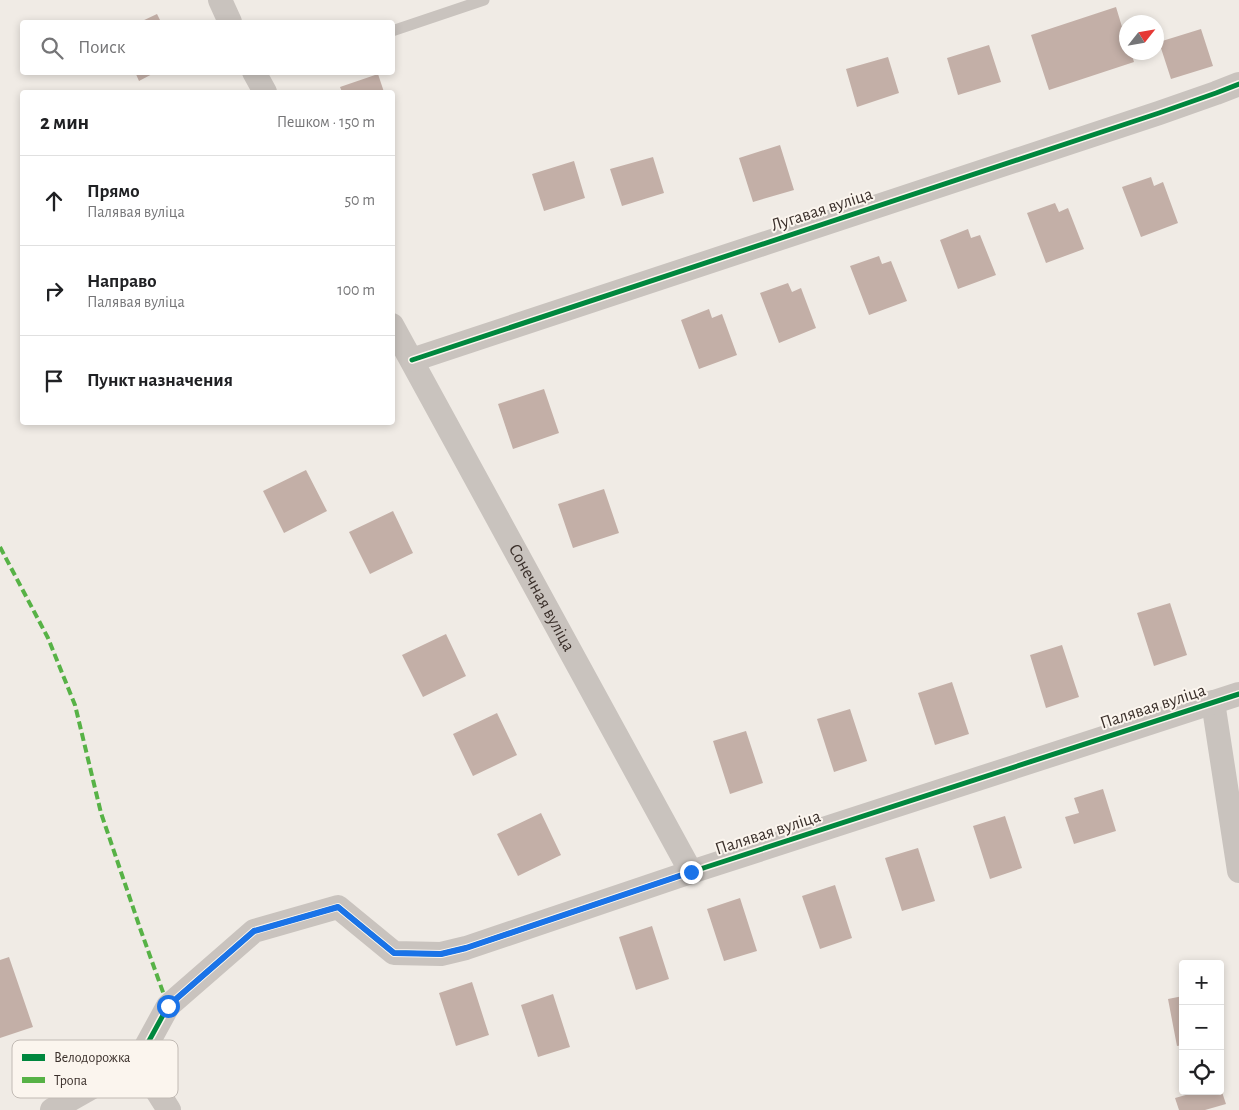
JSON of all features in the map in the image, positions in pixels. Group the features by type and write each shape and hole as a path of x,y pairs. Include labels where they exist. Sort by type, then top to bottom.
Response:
{"street":[{"path":"220,0 229,20"},
{"name":"Лугавая вуліца","path":"412,360 1216,94 1239,84"},
{"name":"Сонечная вуліца","path":"395,330 691,872"},
{"name":"Палявая вуліца","path":"149,1040 168,1006 254,931 338,907 394,953 441,954 466,948 691,872 1239,694"},
{"path":"1213,702 1239,870"},
{"path":"52,1110 73,1098"},
{"path":"161,1098 169,1110"}],"lane":[{"path":"395,30 484,0"}],"building":[{"path":"1116,7 1119,17 1119,60 1133,60 1134,62 1049,90 1031,35"},
{"path":"157,14 160,20 144,20"},
{"path":"1201,29 1213,66 1171,79 1164,57 1164,40"},
{"path":"989,45 1001,82 958,95 947,58"},
{"path":"888,57 899,93 857,107 846,69"},
{"path":"136,75 150,75 139,81"},
{"path":"378,75 383,90 341,90 340,87"},
{"path":"780,145 794,190 753,202 739,158"},
{"path":"653,157 664,193 622,206 610,169"},
{"path":"574,161 585,198 544,211 532,174"},
{"path":"1151,177 1154,186 1163,182 1178,223 1141,237 1122,187"},
{"path":"1055,203 1059,212 1068,208 1084,249 1046,263 1027,213"},
{"path":"968,229 971,238 980,235 996,275 958,289 940,240"},
{"path":"879,256 882,264 891,261 907,301 869,315 850,266"},
{"path":"788,283 792,292 801,288 816,328 779,343 760,293"},
{"path":"709,309 712,318 722,314 737,355 699,369 681,320"},
{"path":"544,389 559,433 513,449 498,404"},
{"path":"306,470 327,511 284,533 263,491"},
{"path":"604,489 619,533 573,548 558,504"},
{"path":"393,511 413,553 370,574 349,532"},
{"path":"1170,603 1187,655 1154,666 1137,613"},
{"path":"446,634 466,676 423,697 402,655"},
{"path":"1062,645 1079,697 1046,708 1030,655"},
{"path":"952,682 969,734 935,745 918,693"},
{"path":"850,709 867,761 834,772 817,719"},
{"path":"497,713 517,755 473,776 453,734"},
{"path":"746,731 763,783 730,794 713,741"},
{"path":"1103,789 1116,831 1074,844 1065,817 1079,813 1074,798"},
{"path":"541,813 561,855 518,876 497,834"},
{"path":"1005,816 1022,868 990,879 973,826"},
{"path":"918,848 935,901 902,911 885,858"},
{"path":"835,885 852,938 820,949 802,896"},
{"path":"740,898 757,951 724,961 707,909"},
{"path":"652,926 669,979 636,990 619,937"},
{"path":"9,957 33,1027 0,1038 0,960"},
{"path":"472,982 489,1035 456,1046 439,993"},
{"path":"553,994 570,1047 538,1057 521,1005"},
{"path":"1179,997 1179,1046 1177,1046 1168,999"},
{"path":"1186,1095 1223,1095 1226,1104 1205,1110 1179,1110 1175,1098"}],"marked path":[{"path":"0,547 48,638 75,705 101,813 168,1006"}],"cycle path":[{"path":"412,360 1159,113 1239,84"},
{"path":"149,1040 168,1006 254,931 338,907 394,953 441,954 466,948 691,872 1239,694"}],"route":[{"path":"168,1006 254,931 338,907 394,953 441,954 466,948 691,872"}]}
